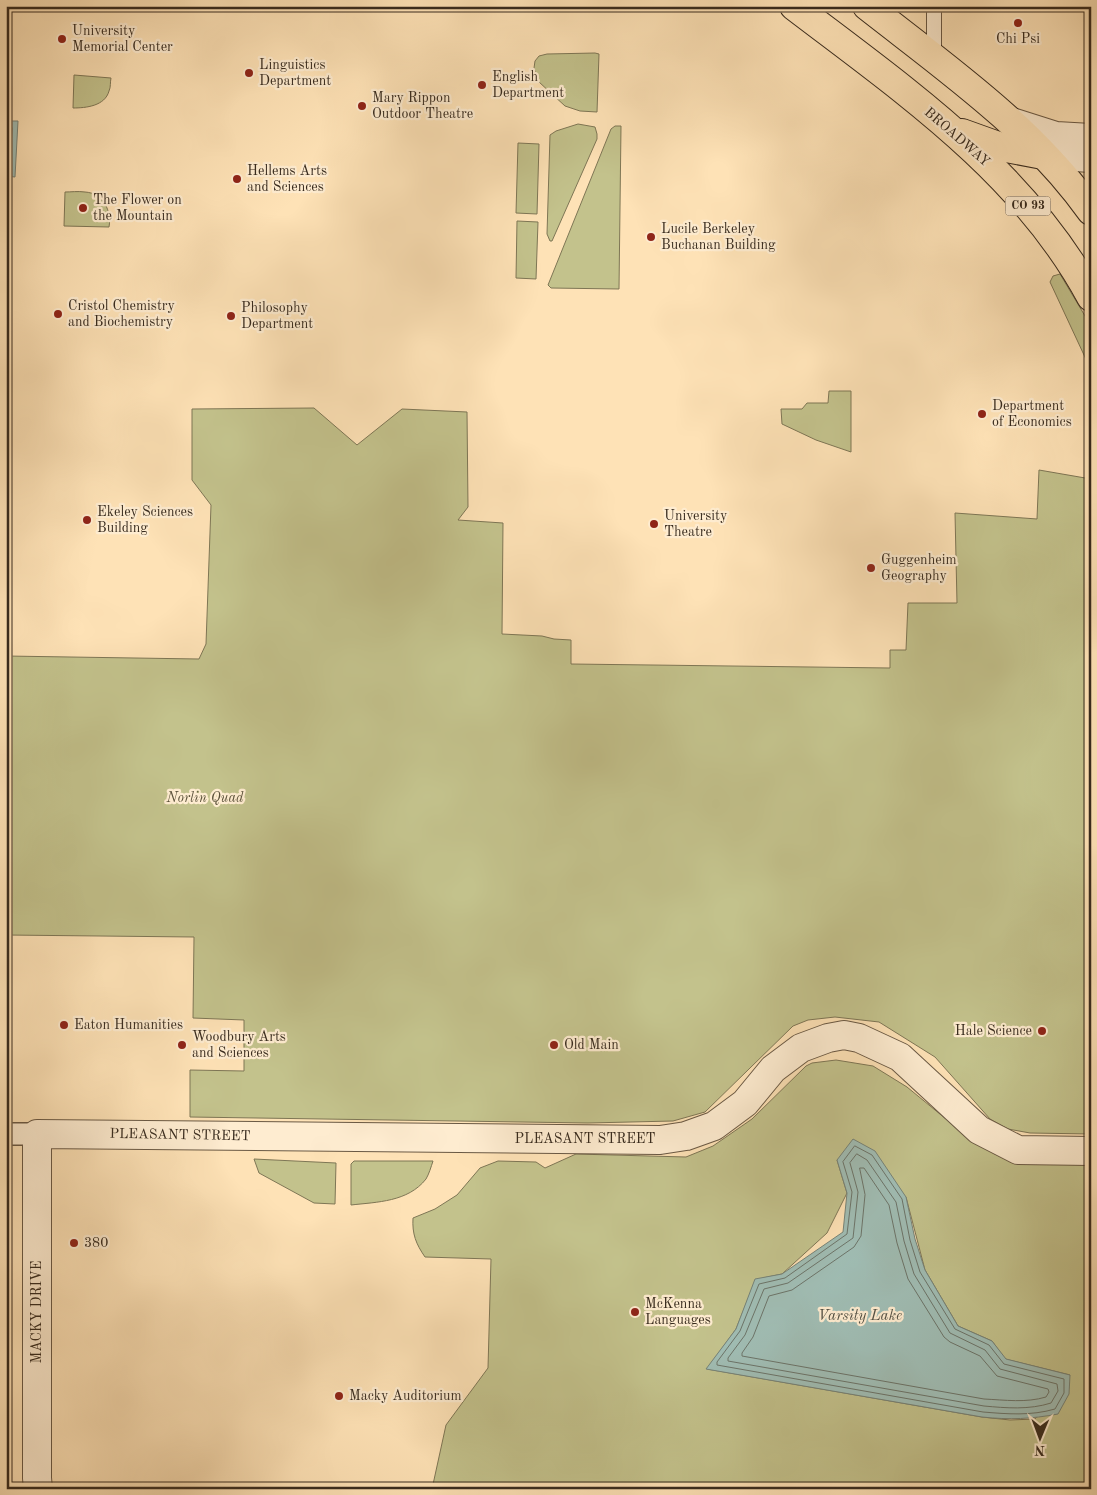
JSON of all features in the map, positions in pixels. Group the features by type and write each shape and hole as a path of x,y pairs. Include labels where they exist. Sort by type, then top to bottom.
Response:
{"main road":[{"name":"BROADWAY","path":"794,6 949,128 1010,185 1063,250 1091,297"},
{"path":"867,6 1012,122 1091,211"},
{"path":"949,128 1000,148 1043,155"}],"street":[{"path":"1012,122 1056,136 1091,138"},
{"path":"1043,155 1091,158"},
{"name":"PLEASANT STREET","path":"6,1134 660,1140 686,1136 714,1126 745,1103 773,1069 801,1048 828,1038 844,1035 860,1038 900,1057 979,1130 1018,1150 1091,1151"},
{"name":"MACKY DRIVE","path":"37,1134 36,1478 38,1489"}],"lane":[{"path":"934,6 934,59"}],"green space":[{"path":"547,54 599,54 597,112 580,111 565,106 539,82 534,68 535,61 539,56"},
{"path":"74,75 111,78 107,96 104,100 94,105 73,108"},
{"path":"578,124 595,127 597,139 552,241 550,241 547,234 550,135 556,131"},
{"path":"615,126 621,126 619,289 551,288 548,285 611,129"},
{"path":"518,143 539,144 537,214 516,213"},
{"path":"65,192 91,193 101,199 109,215 109,227 64,226"},
{"path":"517,221 538,222 536,279 516,278"},
{"path":"1060,274 1091,326 1091,370 1050,282 1053,276"},
{"path":"829,391 851,391 851,452 816,440 782,424 781,409 802,409 807,403 828,403"},
{"name":"Norlin Quad","path":"314,408 357,445 402,409 467,412 468,507 458,520 503,523 502,634 571,640 571,664 890,668 890,650 906,650 908,603 957,603 955,513 1037,519 1039,470 1091,479 1091,1134 1030,1133 1008,1129 990,1119 935,1057 879,1022 835,1017 808,1020 793,1026 705,1112 673,1121 588,1123 190,1117 190,1070 244,1071 244,1020 193,1018 194,937 6,935 6,656 199,659 206,644 211,505 192,480 192,409"},
{"path":"836,1060 873,1066 907,1087 974,1142 1005,1158 1040,1164 1091,1164 1091,1489 432,1489 446,1425 488,1368 491,1259 425,1257 415,1239 413,1218 435,1209 457,1195 480,1168 498,1161 536,1162 545,1168 576,1154 686,1157 713,1146 752,1119 806,1066 812,1063","holes":["837,1160 906,1197 925,1270 958,1326 992,1341 1005,1359 1070,1375 1035,1419 1010,1420 982,1417 707,1369 736,1329 754,1284 763,1278 782,1274 827,1233 847,1193"]},
{"path":"254,1159 336,1163 335,1204 314,1203 259,1173"},
{"path":"354,1161 433,1161 426,1179 419,1187 401,1197 381,1202 351,1205 351,1164"}],"water":[{"path":"6,121 18,121 15,177 6,176"},
{"name":"Varsity Lake","path":"853,1139 875,1151 906,1197 915,1239 925,1270 958,1326 992,1341 1006,1359 1070,1375 1069,1394 1058,1414 1020,1418 982,1417 706,1369 736,1329 755,1279 782,1274 843,1232 847,1193 837,1160"}],"place":[{"name":"Chi Psi","path":"1018,23"},
{"name":"University Memorial Center","path":"62,39"},
{"name":"Linguistics Department","path":"249,73"},
{"name":"English Department","path":"482,85"},
{"name":"Mary Rippon Outdoor Theatre","path":"362,106"},
{"name":"Hellems Arts and Sciences","path":"237,179"},
{"name":"The Flower on the Mountain","path":"83,208"},
{"name":"Lucile Berkeley Buchanan Building","path":"651,237"},
{"name":"Cristol Chemistry and Biochemistry","path":"58,314"},
{"name":"Philosophy Department","path":"231,316"},
{"name":"Department of Economics","path":"982,414"},
{"name":"Ekeley Sciences Building","path":"87,520"},
{"name":"University Theatre","path":"654,524"},
{"name":"Guggenheim Geography","path":"871,568"},
{"name":"Eaton Humanities","path":"64,1025"},
{"name":"Hale Science","path":"1042,1031"},
{"name":"Woodbury Arts and Sciences","path":"182,1045"},
{"name":"Old Main","path":"554,1045"},
{"name":"380","path":"74,1243"},
{"name":"McKenna Languages","path":"635,1312"},
{"name":"Macky Auditorium","path":"339,1396"}]}
